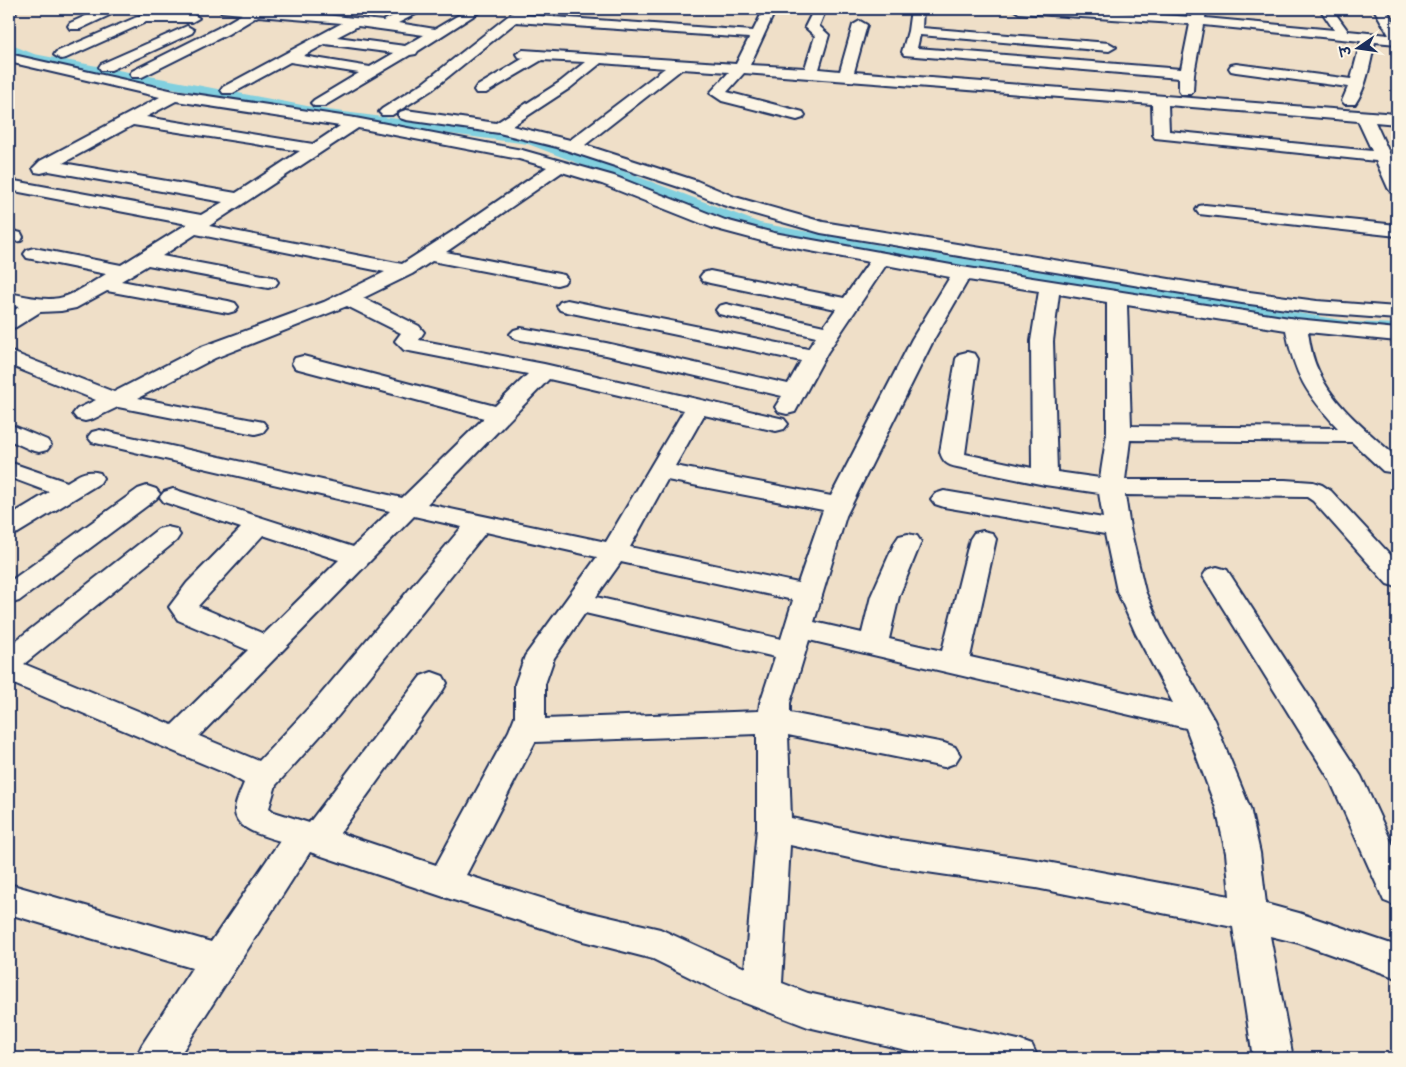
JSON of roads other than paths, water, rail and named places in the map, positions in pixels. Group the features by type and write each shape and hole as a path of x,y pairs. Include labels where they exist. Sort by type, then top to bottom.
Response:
{"street":[{"path":"75,26 111,9"},
{"path":"226,9 258,10 339,19 357,15 386,25 436,33"},
{"path":"386,25 415,9"},
{"path":"319,103 478,9"},
{"path":"387,112 428,86 525,9"},
{"path":"770,9 741,68 718,93 720,96 796,115"},
{"path":"811,72 822,35 812,27 820,9"},
{"path":"903,65 914,31 916,9"},
{"path":"1019,9 1123,16 1199,15 1344,35 1397,39"},
{"path":"1326,9 1344,35"},
{"path":"1380,9 1397,39"},
{"path":"137,74 258,10"},
{"path":"228,90 325,40 357,15"},
{"path":"1186,102 1187,74 1199,15"},
{"path":"1100,67 1123,16"},
{"path":"72,64 144,18 154,17 190,24 106,67"},
{"path":"512,18 755,41"},
{"path":"846,75 860,25"},
{"path":"564,31 755,41"},
{"path":"914,31 1109,47"},
{"path":"1343,114 1357,84 1369,37"},
{"path":"325,40 434,54"},
{"path":"9,41 72,64 174,96 355,123 456,132 499,128 573,146 692,185 729,201 791,220 1045,278 1117,297 1296,326 1397,334"},
{"path":"523,54 846,75 903,65 1100,67 1187,74"},
{"path":"481,90 540,55"},
{"path":"9,58 106,67 228,90 387,112 608,180 744,232 962,273 1045,278 1242,297 1317,307 1397,312"},
{"path":"290,58 371,71"},
{"path":"499,128 565,85 599,58"},
{"path":"573,146 679,64"},
{"path":"903,65 1160,100 1397,119"},
{"path":"1236,68 1357,84"},
{"path":"9,184 174,96"},
{"path":"1160,100 1161,135 1383,157"},
{"path":"1364,116 1396,182"},
{"path":"132,120 316,149"},
{"path":"1161,122 1335,137"},
{"path":"9,299 35,306 50,307 68,304 103,284 355,123"},
{"path":"1355,138 1374,140"},
{"path":"267,157 296,162"},
{"path":"46,165 238,198"},
{"path":"85,414 207,353 348,299 405,270 560,166"},
{"path":"9,184 405,270"},
{"path":"1205,210 1397,230"},
{"path":"34,254 122,271"},
{"path":"430,255 557,279"},
{"path":"143,258 268,282"},
{"path":"348,299 412,330 413,332 406,341 408,344 544,371 697,407 771,431 796,392 814,357 881,258"},
{"path":"762,992 774,828 773,722 775,703 808,594 838,505 919,347 962,273"},
{"path":"710,277 849,305"},
{"path":"1045,278 1042,341 1046,478"},
{"path":"103,284 228,307"},
{"path":"1117,297 1119,433 1111,487 1117,528 1131,591 1150,634 1198,720 1233,808 1243,852 1250,915 1272,1058"},
{"path":"9,323 35,306"},
{"path":"567,306 814,357"},
{"path":"726,310 829,334"},
{"path":"1296,326 1307,370 1318,391 1359,435 1396,468"},
{"path":"521,334 634,355 796,392"},
{"path":"9,357 114,400 255,427"},
{"path":"966,359 960,409 952,452 954,458 1046,478 1111,487 1285,488 1313,490 1322,496 1397,578"},
{"path":"303,363 501,415"},
{"path":"177,739 356,557 544,371"},
{"path":"444,883 525,731 530,716 530,684 540,656 614,552 697,407"},
{"path":"9,431 39,445"},
{"path":"1119,433 1359,435"},
{"path":"100,437 407,507 808,594"},
{"path":"9,469 68,491"},
{"path":"660,471 838,505"},
{"path":"9,528 91,478"},
{"path":"9,595 147,494"},
{"path":"173,497 356,557"},
{"path":"944,499 1117,528"},
{"path":"480,522 326,708 261,780 252,808 252,814 262,821 309,838 444,883 583,926 660,945 745,986 808,1010 1018,1058"},
{"path":"258,525 197,588 184,607 188,613 268,647"},
{"path":"9,661 167,535"},
{"path":"954,664 977,572 983,539"},
{"path":"873,645 885,596 908,542"},
{"path":"1217,576 1345,776 1397,891"},
{"path":"578,602 794,640 873,645 1198,720"},
{"path":"9,670 242,766 259,776 261,780"},
{"path":"156,1058 218,960 309,838 432,683"},
{"path":"525,731 773,722 798,725 944,755"},
{"path":"774,828 886,852 1132,890 1250,915 1299,928 1397,962"},
{"path":"9,899 218,960"}],"waterway":[{"path":"9,48 31,57 328,114 531,140 756,227 885,251 1354,327 1397,329"}]}
